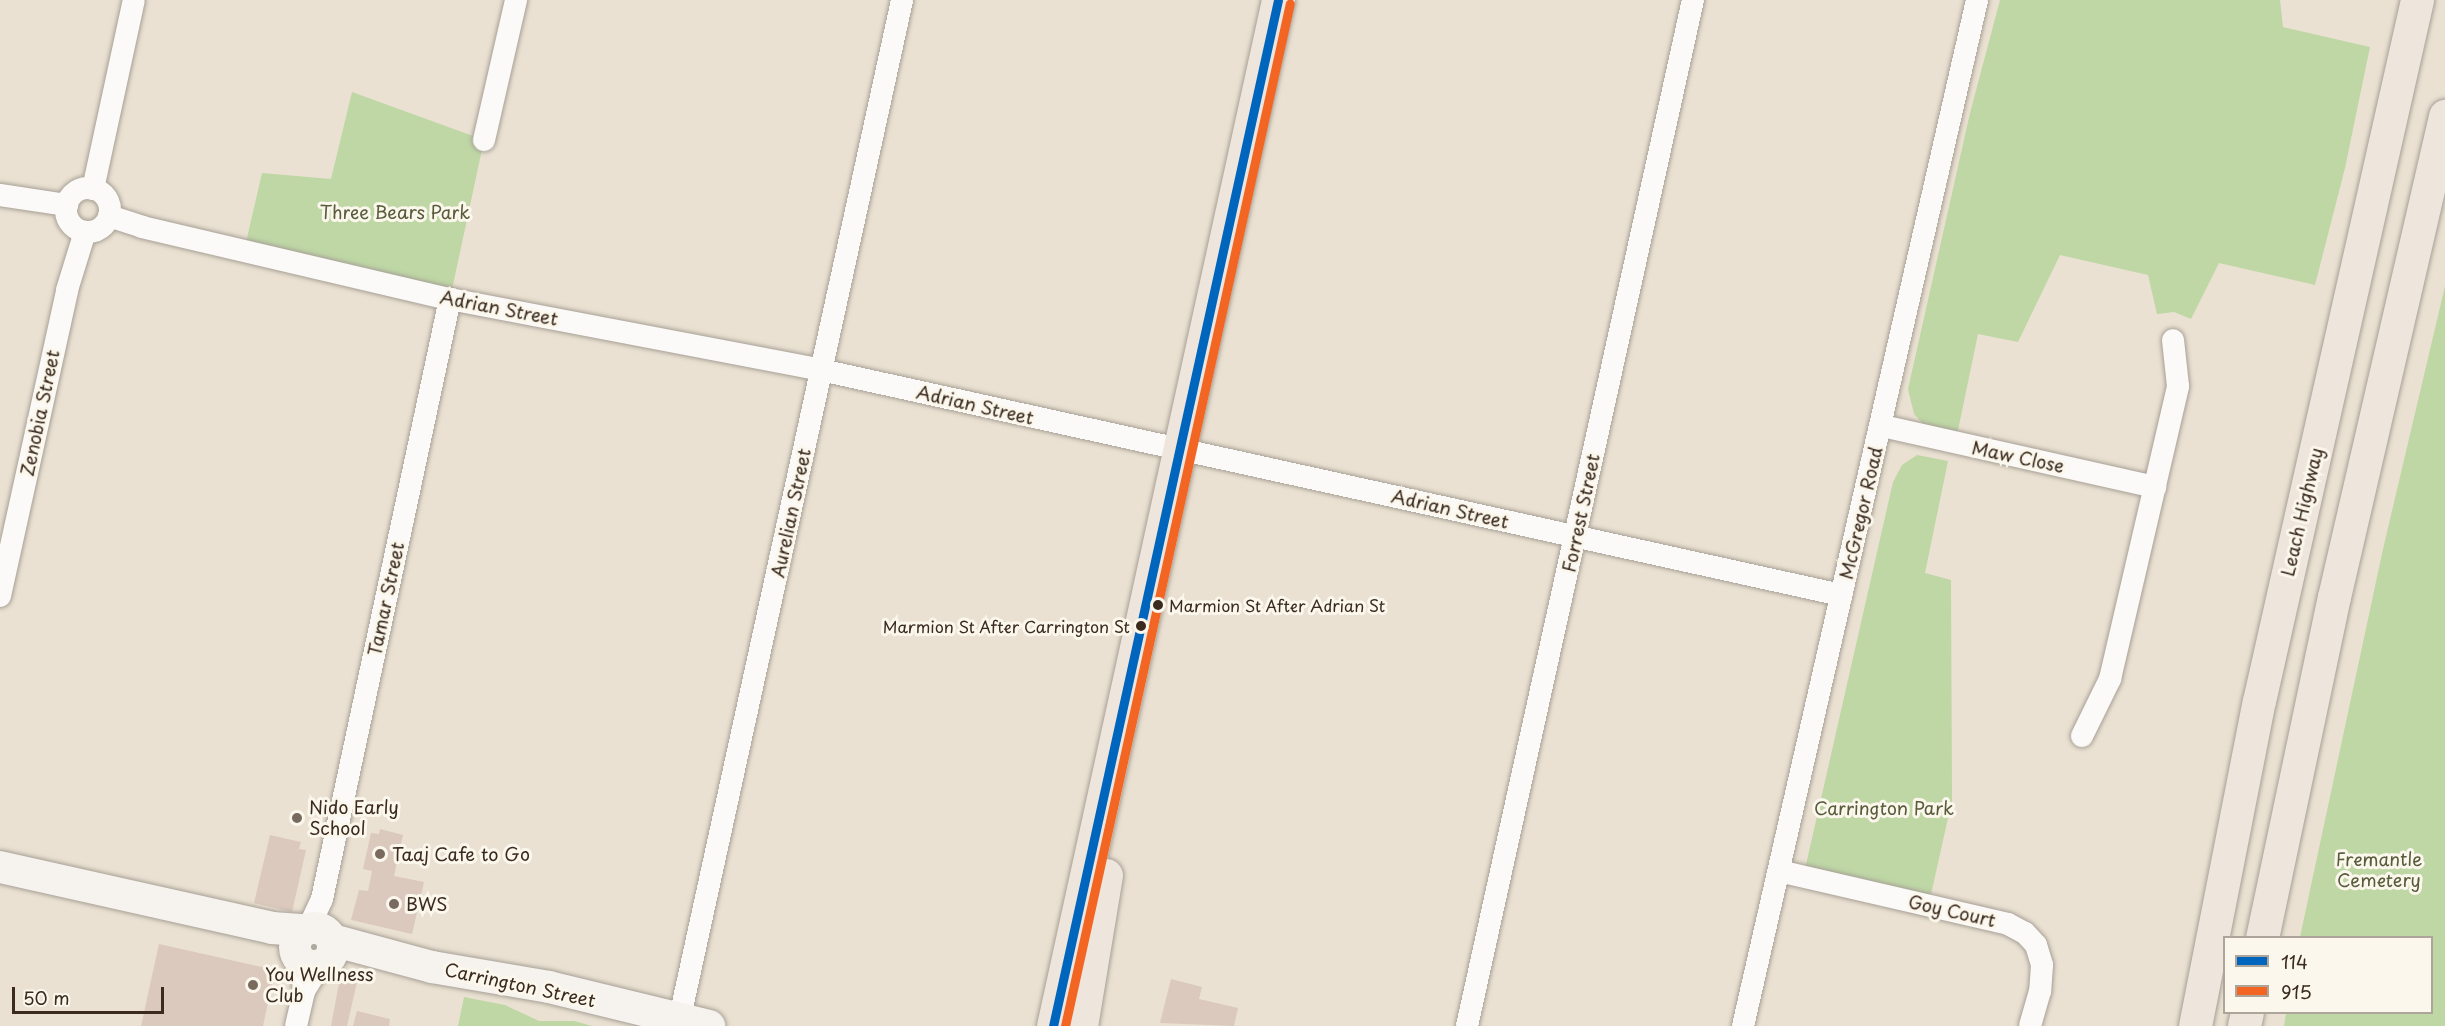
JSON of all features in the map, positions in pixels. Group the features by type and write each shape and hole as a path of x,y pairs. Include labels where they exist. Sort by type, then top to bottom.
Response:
{"main road":[{"path":"1081,1026 1119,805 1278,0"},
{"path":"1053,1026 1295,0"},
{"name":"Leach Highway","path":"2195,1021 2259,701 2416,0"},
{"path":"2262,936 2334,597 2445,116"},
{"name":"Carrington Street","path":"0,867 272,928 313,951 432,967 549,987 689,1024"},
{"name":"Carrington Street","path":"0,885 263,939 376,964 522,1002 638,1026"}],"street":[{"path":"93,189 134,0"},
{"path":"484,140 516,0"},
{"name":"Aurelian Street","path":"689,1024 821,370 902,0"},
{"name":"Forrest Street","path":"1467,1026 1693,0"},
{"name":"McGregor Road","path":"1743,1026 1841,595 1882,426 1977,0"},
{"path":"93,189 107,199 109,216 103,226 85,232 68,219 67,205 74,193 93,189"},
{"path":"0,195 67,205"},
{"name":"Adrian Street","path":"109,216 142,227 450,299 821,370 1841,595"},
{"name":"Zenobia Street","path":"0,596 67,290 85,232"},
{"name":"Tamar Street","path":"296,1026 450,299"},
{"path":"2082,736 2110,679 2155,487 2178,386 2173,340"},
{"name":"Maw Close","path":"1882,426 2155,487"},
{"name":"Goy Court","path":"1779,871 2008,924 2025,933 2036,945 2043,971 2030,1026"}],"green space":[{"path":"2000,0 2280,0 2283,27 2370,47 2345,168 2315,285 2219,263 2191,319 2174,312 2157,314 2148,275 2060,255 2018,342 1978,334 1957,435 1927,428 1914,414 1908,389 1970,113"},
{"name":"Three Bears Park","path":"352,92 484,140 450,299 244,251 262,173 331,179"},
{"name":"Fremantle Cemetery","path":"2445,286 2445,1026 2284,1026 2286,1014 2433,1014 2433,936 2300,936 2383,549"},
{"name":"Carrington Park","path":"1917,455 1948,461 1925,573 1951,580 1952,800 1930,899 1805,869 1893,482 1902,465"},
{"path":"464,997 505,1005 539,1021 574,1021 592,1026 458,1026"}],"building":[{"path":"380,829 403,835 394,876 424,882 412,934 351,920 359,890 368,891 372,871 363,869 371,833 379,834"},
{"path":"270,835 301,842 299,849 306,850 292,912 254,903"},
{"path":"159,944 275,970 263,1026 141,1026"},
{"path":"340,978 357,982 347,1026 331,1026"},
{"path":"1171,979 1202,987 1199,999 1238,1008 1234,1026 1160,1023"},
{"path":"357,1011 390,1019 389,1026 353,1026"}],"transit line":[{"name":"114","path":"1053,1026 1278,0"},
{"name":"915","path":"1065,1026 1290,3"}],"place":[{"name":"Marmion St After Adrian St","path":"1158,605"},
{"name":"Marmion St After Carrington St","path":"1141,626"},
{"name":"Nido Early School","path":"297,818"},
{"name":"Taaj Cafe to Go","path":"380,854"},
{"name":"BWS","path":"394,904"},
{"name":"You Wellness Club","path":"253,985"}]}
